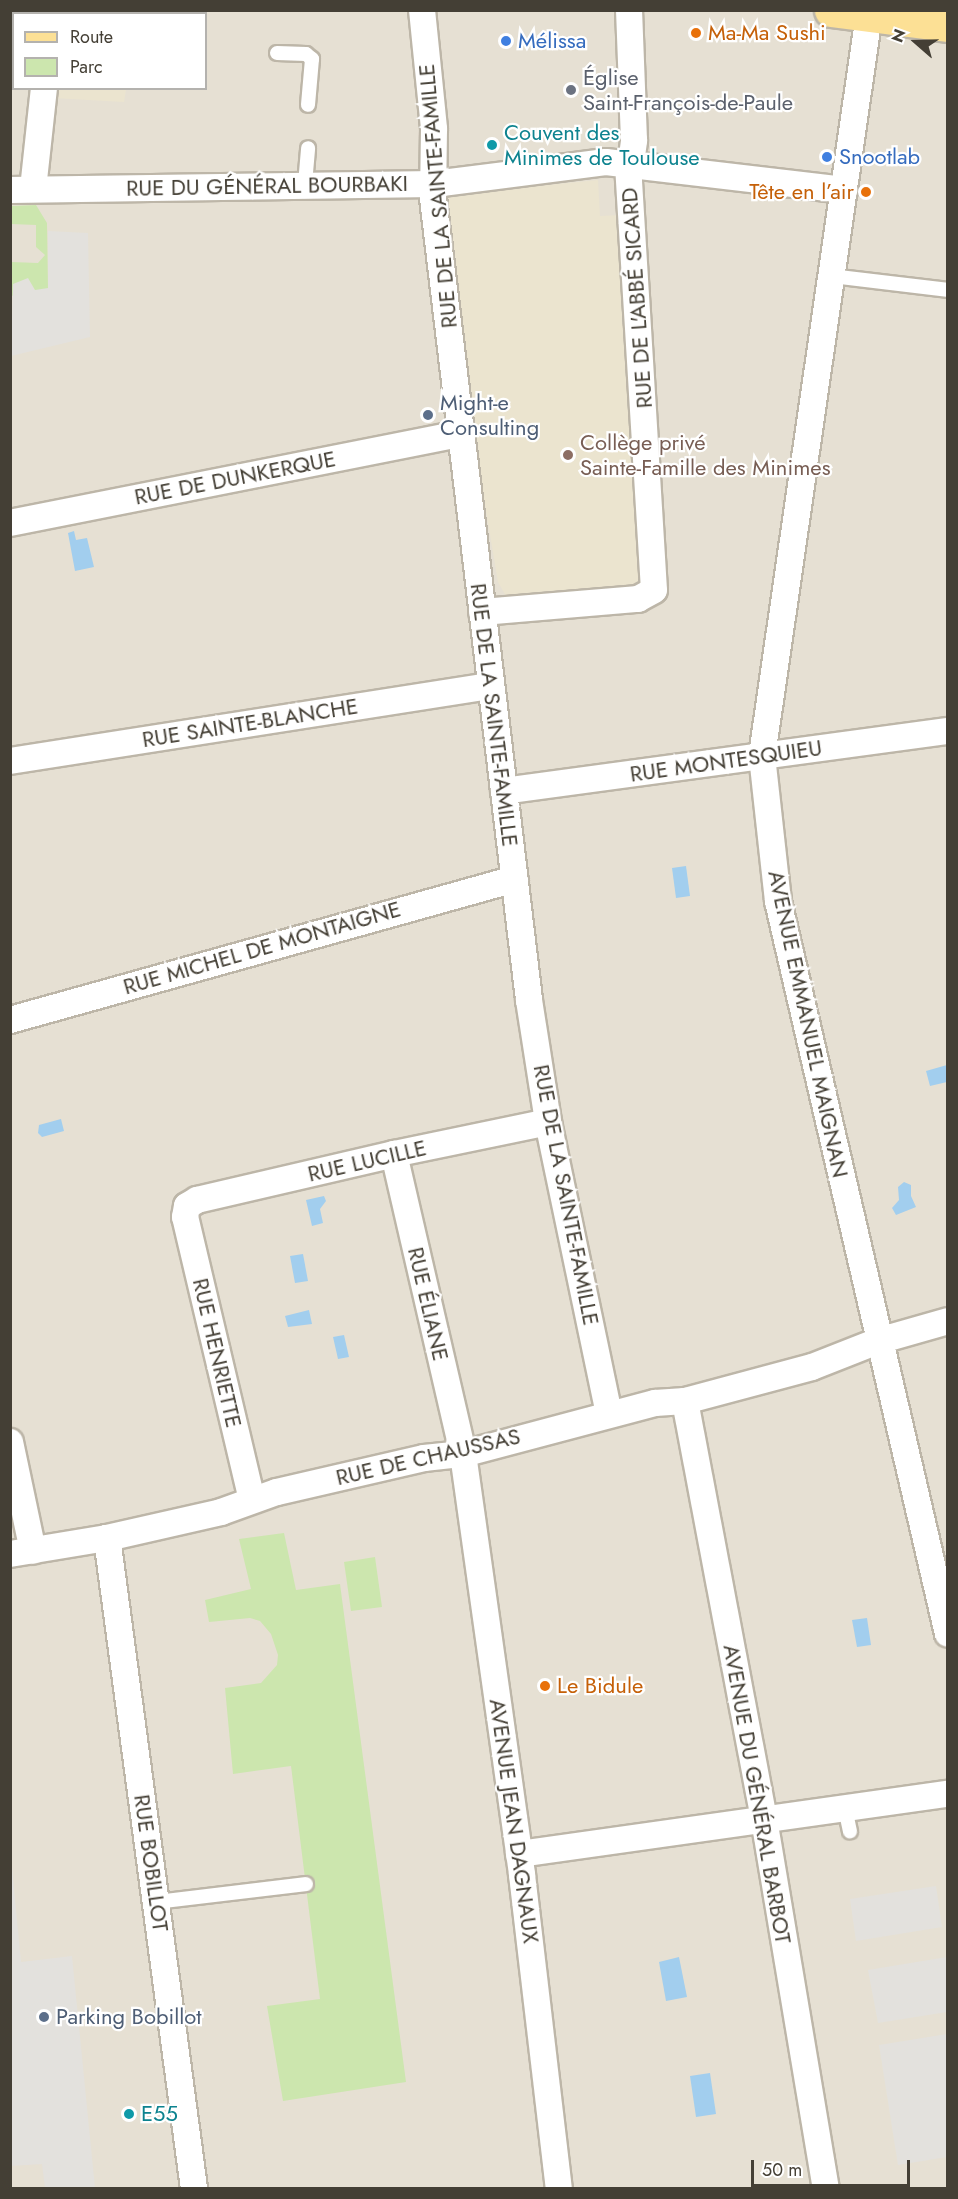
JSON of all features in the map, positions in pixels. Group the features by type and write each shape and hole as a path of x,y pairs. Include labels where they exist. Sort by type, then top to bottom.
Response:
{"main road":[{"path":"831,10 948,25"}],"street":[{"name":"RUE DE LA SAINTE-FAMILLE","path":"422,10 434,129 434,184 460,434 515,879 548,1122 609,1414"},
{"name":"RUE DE L'ABBÉ SICARD","path":"482,612 639,599 654,590 630,164 634,140 630,10"},
{"name":"AVENUE EMMANUEL MAIGNAN","path":"869,15 762,756 778,901 878,1341 948,1634"},
{"path":"22,189 44,90"},
{"name":"RUE DU GÉNÉRAL BOURBAKI","path":"22,189 434,184 606,162 844,190"},
{"name":"RUE DE DUNKERQUE","path":"10,523 460,434"},
{"name":"RUE SAINTE-BLANCHE","path":"10,761 490,686"},
{"name":"RUE MONTESQUIEU","path":"504,791 948,731"},
{"name":"RUE MICHEL DE MONTAIGNE","path":"10,1020 515,879"},
{"name":"RUE LUCILLE","path":"187,1206 197,1200 394,1154 548,1122"},
{"name":"RUE ÉLIANE","path":"394,1154 463,1454"},
{"name":"RUE HENRIETTE","path":"187,1206 185,1217 252,1500"},
{"name":"RUE DE CHAUSSAS","path":"22,1553 107,1538 220,1512 252,1500 424,1458 463,1454 656,1403 685,1401 812,1367 878,1341 948,1321"},
{"name":"AVENUE DU GÉNÉRAL BARBOT","path":"685,1401 764,1819 826,2188"},
{"path":"10,1442 22,1553"},
{"name":"AVENUE JEAN DAGNAUX","path":"463,1454 519,1854 560,2188"},
{"name":"RUE BOBILLOT","path":"107,1538 194,2188"},
{"path":"519,1854 764,1819 848,1820 948,1794"}],"lane":[{"path":"277,53 306,54 312,59 308,105"},
{"path":"305,184 308,148"},
{"path":"831,276 948,290"},
{"path":"156,1902 306,1884"}],"shaded area":[{"path":"63,10 168,11 133,12 63,12"},
{"path":"11,11 947,11 947,2188 11,2188"},
{"path":"54,90 126,90 124,102 53,98"},
{"path":"598,180 600,216 621,215 648,585 507,598 498,582 480,476 447,195"},
{"path":"48,231 88,233 90,337 11,356 13,284 28,278 35,290 48,288"},
{"name":"Parking Bobillot","path":"11,1857 21,1962 72,1956 95,2188 45,2188 42,2164 11,2166"},
{"path":"936,1886 942,1927 856,1941 850,1899"},
{"path":"947,1957 947,2012 878,2023 868,1970"},
{"path":"947,2034 947,2157 898,2165 879,2045"}],"green space":[{"path":"36,205 47,223 48,289 11,296 11,262 38,263 45,255 36,247 36,225 11,224 11,206"},
{"path":"284,1533 296,1590 340,1584 406,2082 283,2101 267,2006 320,1999 291,1766 233,1774 225,1688 261,1683 277,1665 278,1655 271,1634 260,1621 250,1618 209,1622 205,1600 251,1589 239,1539"},
{"path":"375,1557 382,1607 351,1611 344,1562"}],"water":[{"path":"74,531 76,540 87,538 94,567 75,571 68,533"},
{"path":"686,866 690,896 676,898 672,868"},
{"path":"947,1065 947,1082 930,1086 926,1071"},
{"path":"61,1119 64,1131 42,1137 38,1133 39,1125"},
{"path":"904,1182 911,1185 911,1196 916,1207 896,1215 892,1208 899,1200 898,1187"},
{"path":"324,1196 326,1201 320,1209 323,1223 312,1226 306,1200"},
{"path":"303,1254 308,1281 295,1283 290,1256"},
{"path":"309,1310 312,1324 288,1327 285,1316"},
{"path":"344,1335 349,1357 338,1359 333,1337"},
{"path":"867,1618 871,1645 857,1647 852,1620"},
{"path":"679,1957 687,1997 666,2001 659,1962"},
{"path":"710,2073 716,2114 696,2117 690,2076"}],"place":[{"name":"Ma-Ma Sushi","path":"696,33"},
{"name":"Mélissa","path":"506,41"},
{"name":"Église Saint-François-de-Paule","path":"571,90"},
{"name":"Couvent des Minimes de Toulouse","path":"492,145"},
{"name":"Snootlab","path":"827,157"},
{"name":"Tête en l’air","path":"866,192"},
{"name":"Might-e Consulting","path":"428,415"},
{"name":"Collège privé Sainte-Famille des Minimes","path":"568,455"},
{"name":"Le Bidule","path":"545,1686"},
{"name":"Parking Bobillot","path":"44,2017"},
{"name":"E55","path":"129,2114"}]}
